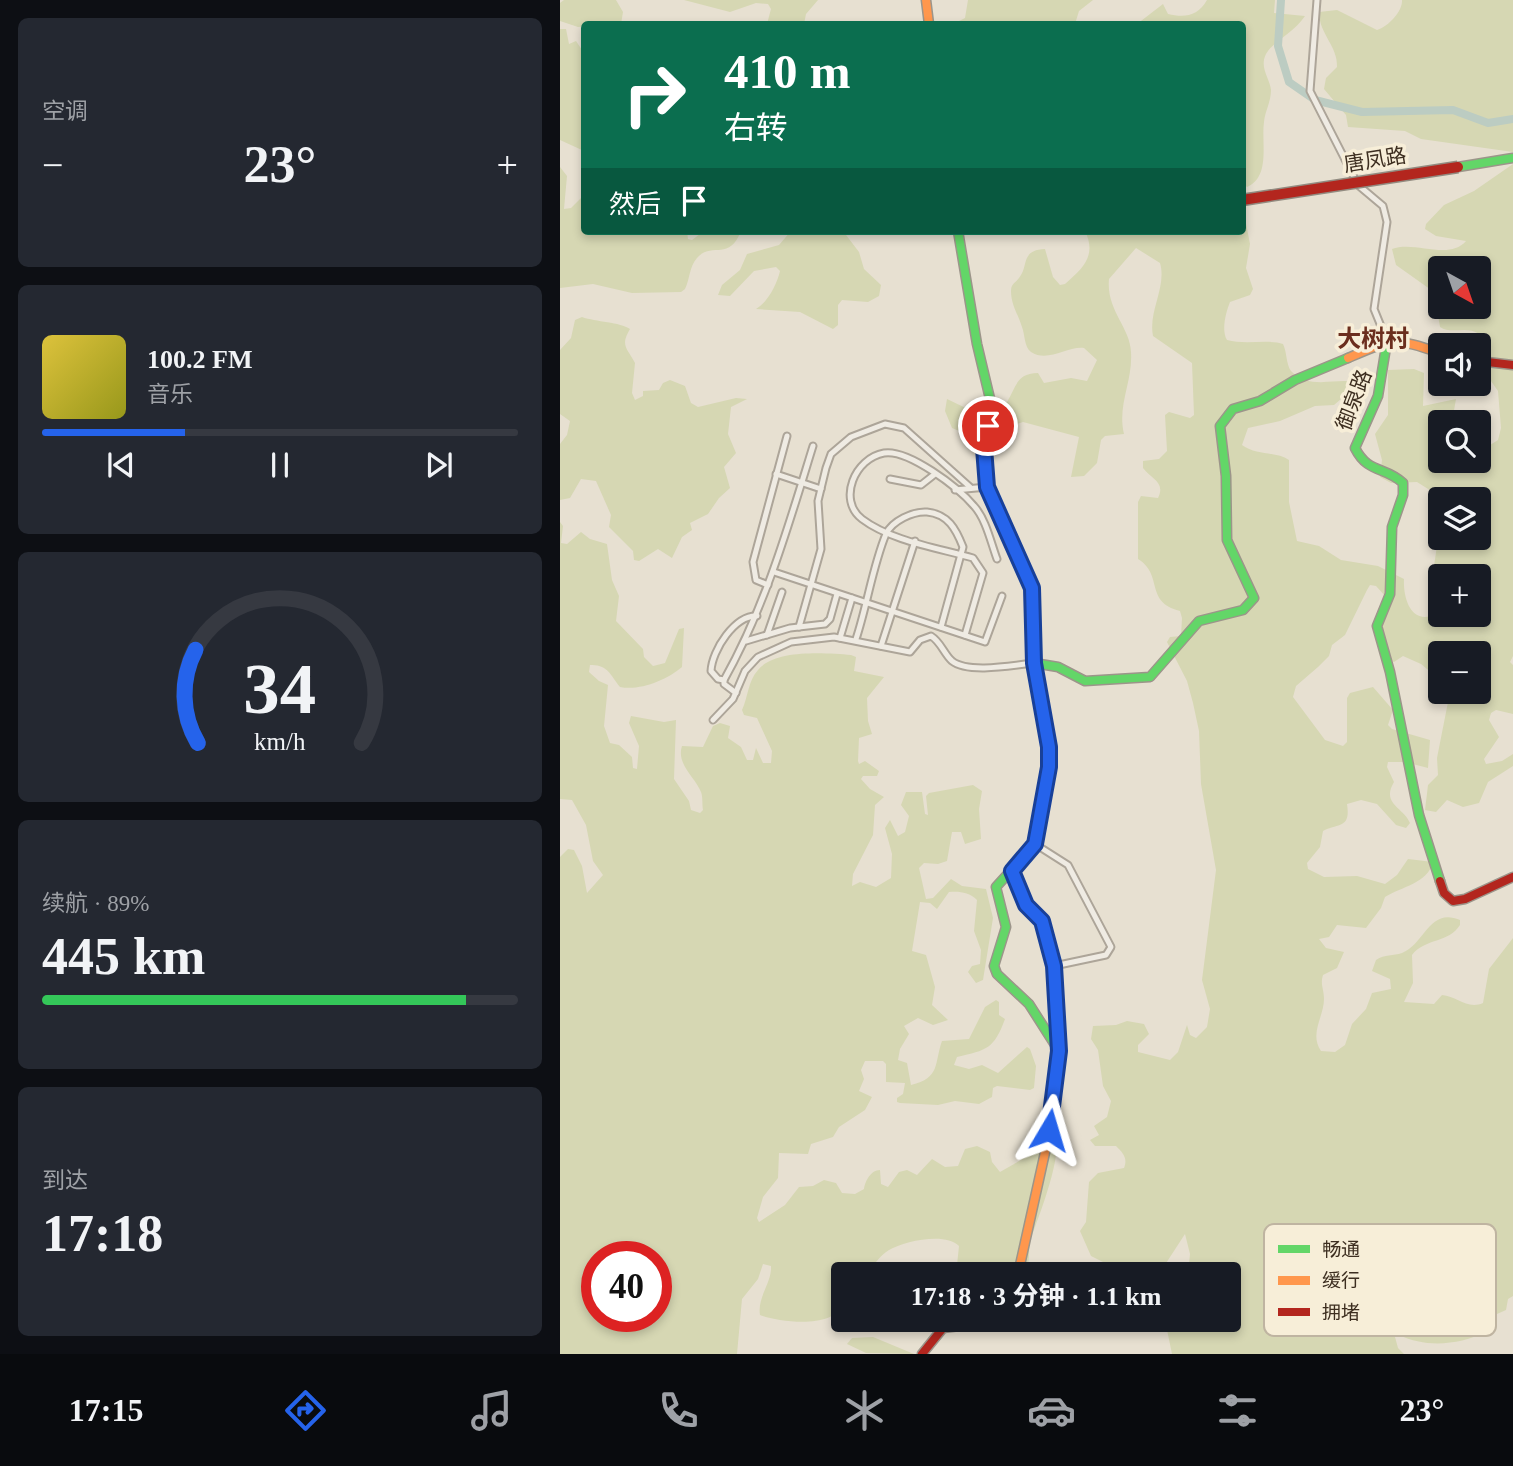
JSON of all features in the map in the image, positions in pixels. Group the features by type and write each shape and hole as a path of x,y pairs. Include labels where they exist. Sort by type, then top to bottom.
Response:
{"main road":[{"path":"926,0 929,21"},
{"name":"唐凤路","path":"1246,199 1513,158"},
{"path":"959,235 977,344 991,404 984,448 987,487 1032,588 1034,663 1049,747 1049,767 1035,844 996,887 1008,919 1008,932 994,965 998,974 1029,1004 1059,1051"},
{"path":"1387,341 1403,340 1428,349"},
{"name":"御泉路","path":"1034,663 1059,664 1080,680 1123,681 1150,677 1199,621 1243,610 1254,598 1227,540 1226,476 1220,426 1233,409 1260,401 1294,380 1387,341 1387,367 1377,405 1355,448 1359,460 1368,469 1395,474 1403,483 1403,495 1392,527 1391,594 1377,626 1390,672 1419,815 1444,893 1453,901 1465,899 1513,877"},
{"path":"1491,362 1513,365"},
{"path":"1012,871 1026,905 1042,921 1054,966 1059,1051 1049,1130 1021,1262"},
{"path":"922,1354 940,1332"}],"street":[{"path":"1317,0 1310,91 1358,185 1383,206 1387,222 1374,309 1387,341"},
{"path":"799,627 821,549 818,501 821,489 831,454 851,437 885,424 897,425 910,433 921,446 970,487"},
{"path":"768,585 756,580 753,562 787,436"},
{"path":"736,693 724,684 724,680 757,617 774,572 813,446"},
{"path":"965,635 984,573 973,558 887,532 860,517 852,503 850,489 862,465 870,458 887,452 918,462 955,490 980,514 997,559"},
{"path":"776,474 821,489"},
{"path":"890,479 922,485 935,474"},
{"path":"955,490 987,487"},
{"path":"856,639 887,532 911,514 924,511 940,514 958,535 963,555 941,627"},
{"path":"881,646 915,541"},
{"path":"774,572 812,587 988,641 1002,596"},
{"path":"767,635 782,593"},
{"path":"746,641 799,627 825,624 830,619 837,594"},
{"path":"840,638 852,598"},
{"path":"724,680 718,679 711,671 715,654 723,640 745,618 757,617"},
{"path":"713,720 736,693 745,671 767,652 791,642 856,639 910,652 920,640 931,636 953,662 961,665 993,668 1034,663"},
{"path":"1035,844 1068,866 1111,947 1106,955 1054,966"}],"green space":[{"path":"564,0 616,0 623,12 622,21 581,21 581,27 578,27 560,21 560,3"},
{"path":"684,0 818,0 806,14 805,21 768,21 771,9 768,4 756,3 730,12"},
{"path":"968,0 1093,0 1079,11 1076,21 959,21 965,18"},
{"path":"1207,0 1275,0 1274,13 1305,16 1273,45 1264,59 1271,90 1264,122 1262,167 1254,182 1247,187 1246,21 1141,21 1163,4 1168,14 1180,16 1200,10"},
{"path":"1402,0 1513,0 1513,152 1421,139 1405,131 1348,127 1346,115 1324,89 1326,78 1337,67 1337,60 1322,27 1319,12 1337,10 1377,30 1394,18"},
{"path":"560,29 566,29 569,44 576,41 581,48 581,150 560,140"},
{"path":"1513,164 1513,656 1510,662 1513,665 1513,714 1496,710 1491,713 1489,720 1499,737 1484,759 1486,764 1502,761 1513,754 1513,766 1488,782 1479,803 1463,807 1447,800 1436,812 1425,810 1428,785 1438,775 1437,758 1448,704 1491,704 1491,641 1428,641 1428,670 1403,656 1394,662 1389,660 1384,634 1378,625 1386,597 1376,586 1370,585 1345,635 1332,645 1329,656 1296,686 1293,697 1325,740 1343,746 1347,742 1347,698 1350,693 1373,687 1393,710 1388,725 1392,729 1430,740 1428,768 1405,762 1388,762 1387,767 1394,782 1390,795 1394,805 1410,823 1406,828 1396,825 1377,804 1361,800 1347,804 1347,818 1342,824 1323,831 1320,847 1307,863 1308,869 1324,877 1357,876 1385,884 1397,875 1408,859 1433,862 1420,880 1385,897 1381,908 1366,928 1337,925 1329,937 1319,939 1326,948 1344,952 1337,968 1322,978 1324,999 1316,1038 1321,1051 1335,1052 1345,1045 1352,1024 1366,1009 1372,993 1391,989 1390,979 1372,971 1376,960 1410,948 1441,918 1460,920 1460,925 1450,935 1423,946 1412,955 1413,983 1404,1002 1434,1004 1442,995 1472,1005 1483,1003 1489,969 1513,938 1513,1296 1508,1299 1506,1310 1497,1314 1496,1224 1264,1224 1264,1336 1397,1336 1398,1348 1404,1354 1172,1354 1167,1332 1241,1332 1241,1262 1189,1262 1185,1234 1167,1262 1103,1262 1091,1256 1080,1231 1086,1222 1089,1182 1098,1173 1124,1168 1125,1161 1123,1153 1116,1146 1095,1146 1090,1140 1099,1135 1094,1126 1107,1117 1111,1101 1103,1086 1098,1050 1091,1039 1093,1026 1116,1025 1127,1021 1144,1024 1149,1034 1138,1045 1138,1052 1170,1060 1178,1052 1187,1025 1190,1035 1196,1038 1207,1027 1210,1009 1202,980 1216,870 1201,784 1199,731 1193,703 1187,681 1167,642 1170,637 1181,636 1182,618 1180,611 1162,601 1146,565 1138,559 1138,502 1141,496 1158,498 1160,493 1159,484 1143,468 1143,461 1159,459 1167,451 1165,415 1169,412 1190,418 1194,415 1192,363 1153,336 1153,317 1162,272 1160,263 1136,248 1109,279 1111,300 1127,334 1131,352 1122,413 1124,434 1105,436 1101,440 1097,463 1084,476 1071,477 1079,437 1023,422 974,437 952,428 945,411 947,399 972,411 1006,415 994,410 1007,402 1018,382 1025,376 1038,373 1044,383 1071,378 1087,381 1097,360 1084,348 1044,356 1031,352 1027,347 1011,291 1032,252 1045,249 1053,277 1060,285 1072,278 1086,261 1089,255 1086,235 1246,235 1246,223 1250,244 1246,268 1253,289 1250,295 1230,302 1224,326 1227,340 1283,344 1291,371 1305,380 1355,382 1348,393 1334,405 1315,406 1280,421 1248,428 1242,445 1289,460 1289,502 1297,541 1319,546 1341,560 1378,566 1404,579 1410,608 1420,616 1428,617 1428,627 1491,627 1491,564 1434,564 1436,550 1491,550 1491,487 1428,489 1417,482 1391,483 1380,477 1382,460 1375,434 1388,415 1388,370 1414,369 1424,373 1423,406 1456,399 1454,410 1428,410 1428,473 1491,473 1491,444 1498,440 1501,428 1498,391 1491,381 1491,333 1445,329 1440,327 1439,319 1491,319 1491,256 1428,256 1428,288 1396,265 1392,249 1410,247 1441,250 1459,247 1466,241 1436,236 1425,229 1426,224 1444,205 1474,191"},
{"path":"560,167 567,176 564,209 571,208 581,198 581,235 688,235 688,239 692,240 699,235 739,235 726,249 709,251 697,258 692,265 685,289 681,292 632,293 593,284 560,288"},
{"path":"788,235 846,235 859,252 864,269 881,285 879,296 868,302 842,300 838,305 838,325 833,329 800,312 756,309 774,287 780,271 776,267 754,271 730,296 718,295 722,285 740,270 747,254 779,245"},
{"path":"582,317 630,329 625,343 635,363 632,393 635,400 643,396 643,391 659,390 663,383 670,380 685,386 691,403 698,407 736,398 747,399 731,407 728,434 736,453 724,467 730,488 708,514 690,523 692,530 682,537 672,558 658,549 639,561 634,560 633,551 609,527 611,515 596,481 581,479 570,498 560,500 560,444 567,435 570,421 560,414 560,350 571,338 575,320"},
{"path":"560,522 563,526 561,543 567,544 581,532 590,539 607,544 612,580 619,596 616,621 643,649 644,657 653,666 665,663 679,629 684,628 682,667 661,680 628,688 620,687 601,666 590,665 589,672 608,685 604,726 610,743 619,745 632,757 633,768 637,769 639,746 629,723 631,716 664,722 676,720 674,779 689,801 691,810 700,813 703,810 702,796 684,765 682,746 703,747 713,726 720,723 730,726 728,738 741,747 747,760 753,760 756,748 763,763 771,763 772,751 757,718 744,715 742,710 752,679 766,663 788,655 851,655 856,657 854,671 884,677 867,698 868,721 872,734 859,738 858,761 859,764 865,761 879,771 877,776 863,776 861,779 870,789 884,797 875,805 873,835 853,874 852,886 860,882 876,887 891,878 892,854 885,828 890,820 898,836 905,832 909,816 901,805 906,792 922,792 925,814 928,815 926,796 929,793 973,785 982,791 979,809 981,839 965,844 961,832 952,832 947,861 938,864 924,863 919,868 926,899 933,898 951,879 962,886 986,889 993,918 983,980 976,983 968,972 972,966 980,964 981,950 974,931 977,900 960,892 949,892 937,909 930,903 920,902 912,951 926,955 935,987 932,1005 948,1020 933,1025 918,1018 904,1026 909,1034 900,1049 898,1060 907,1063 911,1085 921,1082 935,1069 942,1041 969,1039 985,1007 996,1000 999,1002 999,1015 1005,1019 997,1037 982,1050 957,1057 954,1065 969,1069 982,1065 998,1073 1027,1047 1036,1066 1034,1088 1030,1090 997,1086 993,1088 992,1097 979,1104 955,1101 938,1105 900,1103 897,1098 903,1094 905,1083 886,1082 886,1064 883,1061 865,1061 861,1070 864,1079 859,1091 872,1097 865,1110 839,1127 833,1137 811,1144 808,1154 779,1153 778,1178 763,1197 757,1218 759,1222 785,1205 799,1187 813,1186 824,1180 836,1183 842,1193 855,1194 864,1189 871,1174 880,1170 881,1184 888,1187 899,1172 907,1170 917,1175 932,1159 945,1167 958,1166 965,1149 977,1146 990,1152 992,1162 1000,1172 1054,1141 1056,1148 1053,1172 1030,1241 1028,1262 957,1262 959,1246 945,1239 925,1239 889,1250 876,1262 831,1262 831,1316 806,1322 760,1315 761,1302 771,1272 771,1266 763,1264 758,1279 742,1299 737,1354 560,1354 560,857 568,849 574,850 582,866 587,893 603,875 593,861 586,825 572,800 560,799"},
{"path":"1402,1336 1476,1336 1454,1342 1420,1342"},
{"path":"873,1337 914,1354 866,1353 847,1344 852,1338"}],"waterway":[{"path":"1281,0 1278,46 1289,82 1315,100 1362,112 1453,110 1488,123 1513,119"}],"traffic: fast":[{"path":"1458,167 1513,158"},
{"path":"959,235 977,344 991,403 984,448 987,487 1032,588 1034,663 1049,747 1049,767 1035,844 996,887 1006,927 994,966 997,974 1029,1004 1059,1051 1054,1098"},
{"path":"1387,341 1378,396 1355,448 1365,462 1403,483 1403,495 1392,527 1390,594 1377,626 1390,672 1419,815 1440,881"},
{"path":"1034,663 1058,667 1085,681 1150,677 1199,621 1243,610 1254,598 1227,540 1226,476 1220,426 1233,409 1260,401 1295,380 1348,358"}],"traffic: slow":[{"path":"926,0 929,21"},
{"path":"1348,358 1393,342 1428,349"},
{"path":"1012,871 1026,905 1042,921 1050,946 1059,1048"},
{"path":"1021,1262 1050,1130 1054,1098"}],"traffic: jam":[{"path":"1246,199 1458,167"},
{"path":"1491,362 1513,365"},
{"path":"1440,881 1444,893 1453,901 1465,899 1513,877"},
{"path":"922,1354 940,1332"}],"district":[{"name":"大树村","path":"1373,339"}],"route":[{"path":"988,426 984,448 987,487 1032,588 1034,663 1049,747 1049,767 1035,844 1012,871 1026,905 1042,921 1051,946 1054,966 1059,1051 1049,1130"}]}
